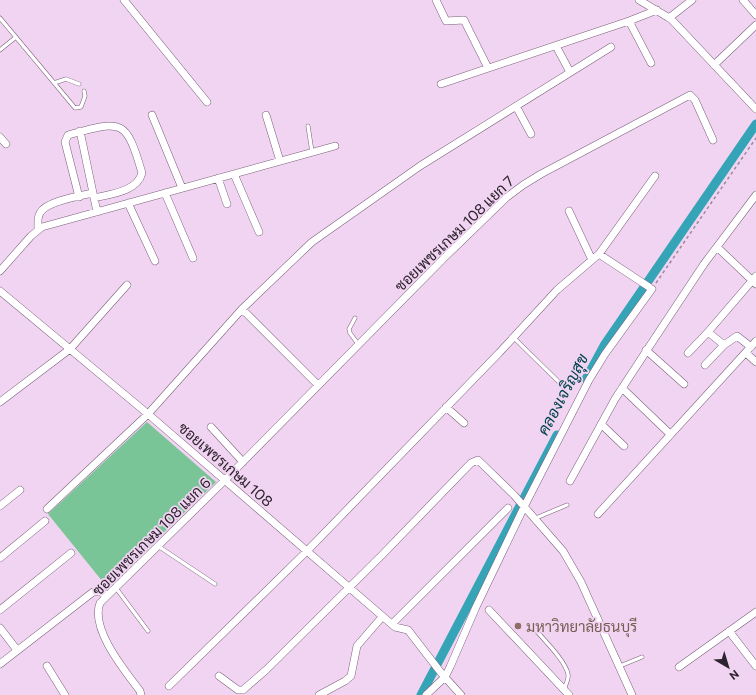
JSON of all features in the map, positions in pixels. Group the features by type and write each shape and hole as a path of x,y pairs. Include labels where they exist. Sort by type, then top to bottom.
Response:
{"street":[{"path":"124,0 207,102"},
{"path":"436,0 446,21 464,20 488,68"},
{"path":"638,0 669,18 756,107"},
{"path":"669,18 692,0"},
{"path":"744,0 756,15"},
{"path":"442,84 629,21 657,10"},
{"path":"629,21 651,63"},
{"path":"714,65 756,25"},
{"path":"556,46 570,72"},
{"path":"47,509 148,414 242,309 312,242 420,166 611,47"},
{"name":"ซอยเพชรเกษม 108 แยก 7","path":"243,462 358,344 494,210 523,184 690,95 695,100 713,140"},
{"path":"516,106 531,134"},
{"path":"152,115 182,188"},
{"path":"266,115 280,161"},
{"path":"38,229 38,218 40,212 58,202 132,187 138,182 142,174 134,148 124,130 106,125 68,135 65,142 79,197"},
{"path":"80,132 98,212"},
{"path":"0,137 6,144"},
{"path":"0,272 38,229 50,224 335,146"},
{"path":"234,174 259,232"},
{"path":"169,686 307,551 514,337 557,290 599,254 655,176"},
{"path":"218,178 227,204"},
{"path":"165,193 193,258"},
{"path":"570,481 601,424 646,350 717,247 756,195"},
{"path":"128,203 155,261"},
{"path":"569,211 592,260"},
{"path":"688,353 755,280 717,247"},
{"path":"426,695 443,675 523,506 589,380 605,354 651,288 599,254"},
{"path":"0,402 70,349 127,285"},
{"name":"ซอยเพชรเกษม 108","path":"0,291 148,414 382,617 392,624 408,630 443,675 462,695"},
{"path":"242,309 318,385"},
{"path":"708,332 724,345"},
{"path":"598,514 753,344 737,336 724,345 705,366"},
{"path":"646,350 684,384"},
{"path":"746,353 756,362"},
{"path":"622,388 670,434"},
{"path":"446,407 464,423"},
{"path":"601,424 624,446"},
{"path":"211,427 243,462"},
{"path":"219,676 238,690 243,690 266,670 349,588 474,461 482,462 536,518 563,551 581,582 632,695"},
{"name":"ซอยเพชรเกษม 108 แยก 6","path":"141,695 140,691 106,641 101,627 98,609 107,596 243,462"},
{"path":"0,506 20,490"},
{"path":"392,624 508,508"},
{"path":"0,558 45,521"},
{"path":"0,610 71,553"},
{"path":"0,664 92,592 101,592 107,596"},
{"path":"489,610 567,692"},
{"path":"679,667 756,612"},
{"path":"319,695 345,681 351,676 357,646 382,617"},
{"path":"0,628 18,650"},
{"path":"729,631 756,666"},
{"path":"47,666 65,695"}],"lane":[{"path":"0,18 75,108 81,107 83,104 84,91"},
{"path":"0,50 16,37"},
{"path":"54,83 61,79 66,79 79,84"},
{"path":"308,126 312,152"},
{"path":"355,318 349,329 350,334 358,344"},
{"path":"514,337 564,387"},
{"path":"536,518 567,505"},
{"path":"158,546 215,584"},
{"path":"116,588 148,631"},
{"path":"533,627 563,664 568,673 567,692"},
{"path":"620,666 642,657"}],"path":[{"path":"651,288 756,138"}],"green space":[{"path":"147,422 216,482 107,587 48,514"}],"waterway":[{"name":"คลองเจริญสุข","path":"586,379 605,344 756,124"},
{"name":"คลองเจริญสุข","path":"421,695 557,435"}],"place":[{"name":"มหาวิทยาลัยธนบุรี","path":"518,626"}]}
